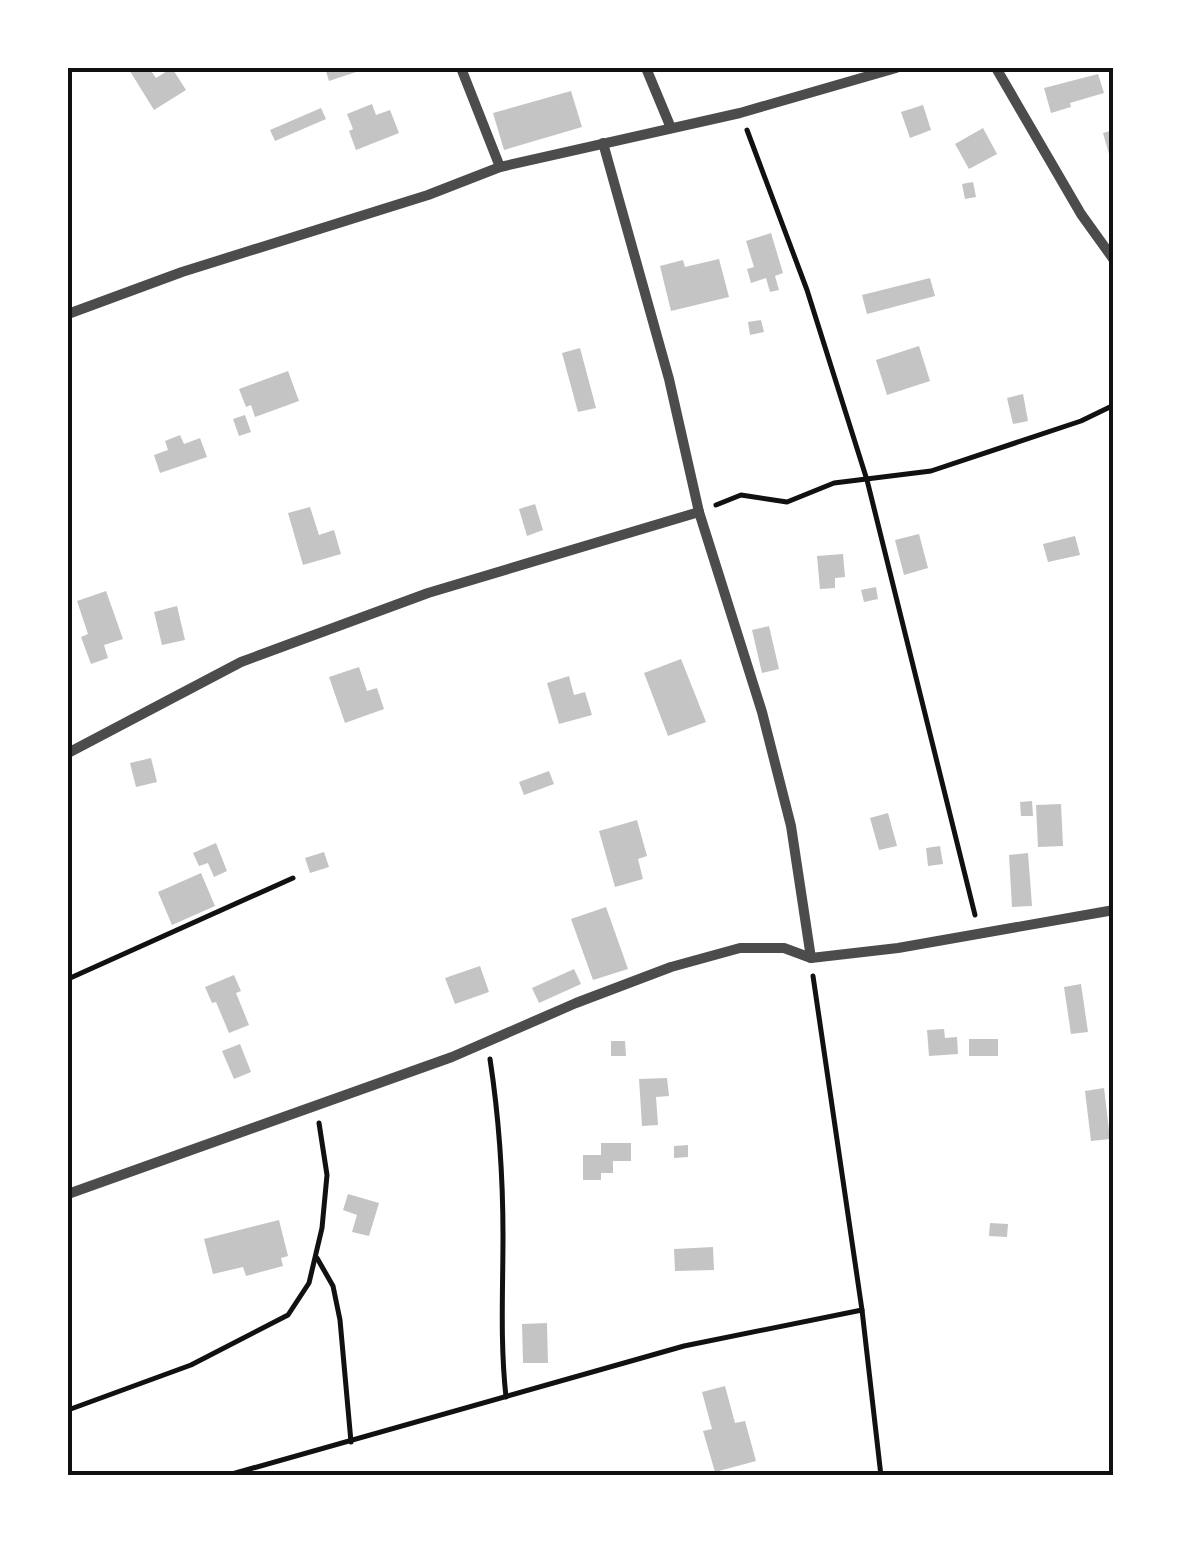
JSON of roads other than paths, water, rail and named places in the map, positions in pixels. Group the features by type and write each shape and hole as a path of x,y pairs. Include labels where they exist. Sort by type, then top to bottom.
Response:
{"street":[{"path":"461,68 500,167"},
{"path":"646,68 671,128"},
{"path":"68,314 182,272 428,195 500,167 740,113 896,68"},
{"path":"996,68 1081,214 1114,260"},
{"path":"602,143 669,379 700,512 762,712 791,826 811,958"},
{"path":"68,754 240,662 428,593 700,512"},
{"path":"68,1194 452,1057 576,1002 655,973 740,948 784,948 811,958 898,948 1114,910"}]}
